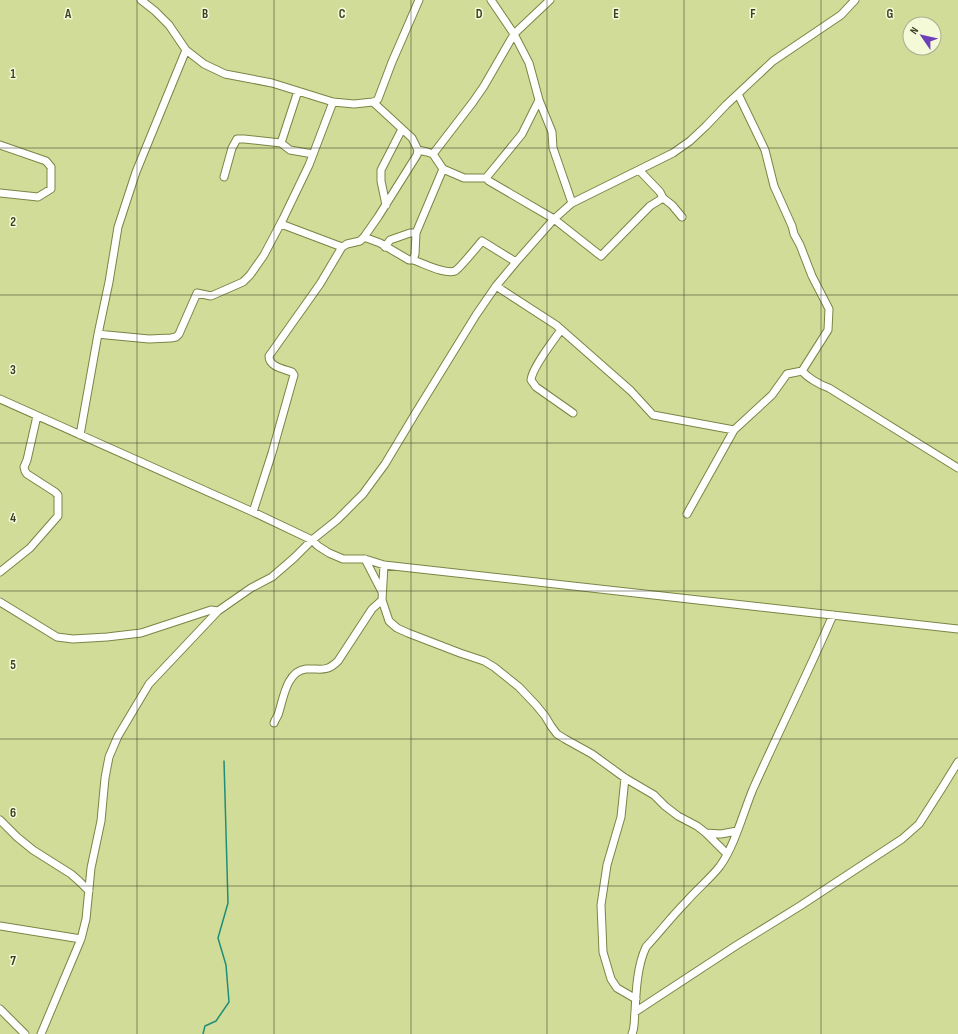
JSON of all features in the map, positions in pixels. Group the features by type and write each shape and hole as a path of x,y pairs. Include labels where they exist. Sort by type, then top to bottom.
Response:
{"street":[{"path":"141,0 169,25 186,50 204,64 224,74 272,83 333,102 354,104 376,102 378,99 418,0"},
{"path":"491,0 514,34 529,63 540,100 552,132 553,148 572,202"},
{"path":"433,154 484,86 514,34 550,0"},
{"path":"41,1034 80,939 86,919 91,868 101,821 105,778 109,757 118,736 149,684 218,611 251,588 272,577 312,540 337,520 363,494 385,464 476,315 496,286 554,219 572,202 673,153 690,141 773,61 841,15 855,0"},
{"path":"80,435 118,227 136,172 186,50"},
{"path":"282,143 298,92"},
{"path":"687,514 734,430 772,395 787,374 802,371 828,330 829,309 812,276 774,186 765,150 738,94"},
{"path":"486,178 522,134 540,100"},
{"path":"98,334 150,339 176,337 179,334 197,293 211,296 243,282 250,275 264,255 281,224 313,154 333,102"},
{"path":"253,512 272,453 294,375 292,372 271,364 269,361 269,356 320,284 342,247 347,244 360,241 364,237 417,155 418,150 412,138 373,102"},
{"path":"386,205 381,181 381,170 402,129"},
{"path":"224,177 234,141 237,139 282,143 290,150 313,154"},
{"path":"0,145 46,161 51,167 51,189 38,197 0,193"},
{"path":"418,150 433,154 443,169 464,178 486,178 554,219 601,256 650,206 663,198"},
{"path":"413,260 415,254 416,233 443,169"},
{"path":"639,170 660,192 663,198 682,216"},
{"path":"281,224 342,247"},
{"path":"385,247 390,240 410,233 416,233"},
{"path":"364,237 380,243 409,260 413,260 444,272 454,271 482,241 516,262"},
{"path":"496,286 556,325 631,391 652,415 734,430"},
{"path":"561,330 535,368 531,380 536,387 573,414"},
{"path":"802,371 823,386 829,388 958,468"},
{"path":"0,399 253,512 312,540 329,553 343,558 365,559 384,565 958,629"},
{"path":"0,572 30,548 58,516 58,495 56,492 24,471 37,416"},
{"path":"365,559 382,592"},
{"path":"384,565 382,600 389,621 397,628 423,639 484,660 519,687 545,716 557,734 592,754 625,778 654,796 678,816 696,826 727,854"},
{"path":"274,723 290,679 304,669 325,669 338,661 372,609 382,600"},
{"path":"0,602 57,637 73,639 107,637 141,632 211,610 218,611"},
{"path":"632,1034 634,1028 642,955 646,947 719,867 727,854 754,786 833,615"},
{"path":"635,1012 902,839 918,824 958,762"},
{"path":"625,778 622,817 607,865 601,905 603,952 611,979 617,988 636,999"},
{"path":"0,820 32,850 71,874 89,891"},
{"path":"706,834 721,834 737,831"},
{"path":"0,926 80,939"},
{"path":"0,1009 26,1034"}],"waterway":[{"path":"203,1034 205,1026 216,1021 229,1002 226,965 218,938 228,903 224,761"}]}
